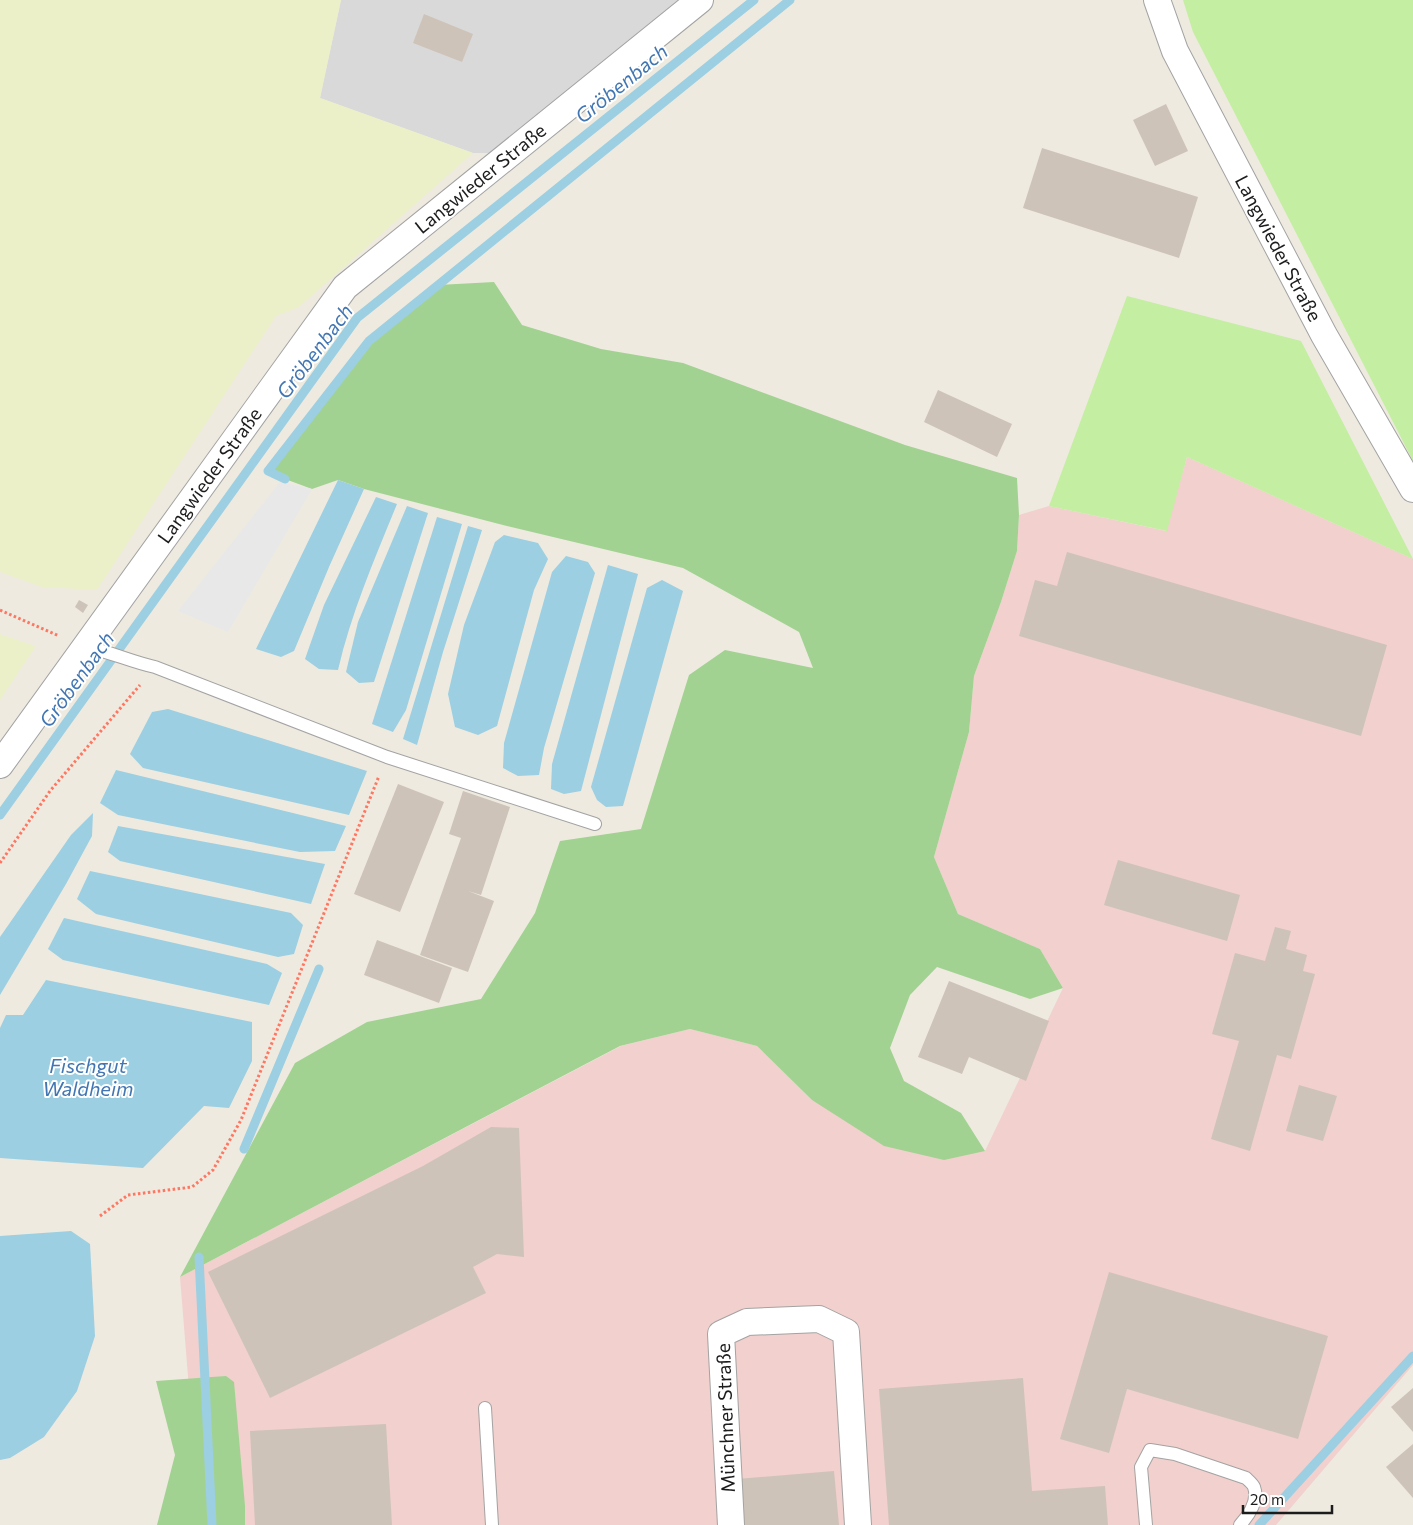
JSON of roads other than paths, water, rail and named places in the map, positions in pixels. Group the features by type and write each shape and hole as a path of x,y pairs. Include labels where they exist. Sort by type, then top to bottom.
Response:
{"street":[{"name":"Langwieder Straße","path":"0,765 94,649 345,287 700,0"},
{"name":"Langwieder Straße","path":"1157,0 1175,51 1324,335 1413,489"},
{"name":"Münchner Straße","path":"730,1525 721,1334 747,1322 819,1320 846,1332 858,1525"}],"lane":[{"path":"94,649 139,664 155,667 387,757 595,824"},
{"path":"485,1408 492,1525"},
{"path":"1146,1525 1141,1466 1150,1450 1175,1454 1246,1478 1254,1487 1255,1502 1240,1525"}],"water":[{"path":"338,480 364,489 294,651 281,657 256,649"},
{"path":"376,497 397,504 357,607 338,670 319,669 305,659 324,605"},
{"path":"407,506 428,513 374,682 359,683 346,672 358,622"},
{"path":"437,517 462,524 406,710 393,732 372,724"},
{"path":"468,526 482,530 443,652 417,745 403,739"},
{"path":"504,535 538,543 548,559 534,590 497,726 478,735 455,727 448,694 464,625 495,542"},
{"path":"566,556 588,562 595,573 544,748 539,775 518,776 503,768 504,743 552,572"},
{"path":"608,565 638,574 581,791 564,794 551,789 552,764"},
{"path":"662,580 683,591 623,806 606,807 597,800 591,787 647,588"},
{"path":"168,709 367,771 349,815 143,768 130,754 152,712"},
{"path":"116,770 346,826 335,851 300,852 118,815 100,803"},
{"path":"93,813 92,836 66,884 0,995 0,937 71,835"},
{"path":"118,826 325,864 311,904 120,861 108,852"},
{"path":"90,871 291,913 303,925 294,954 278,957 96,914 77,899"},
{"path":"64,918 267,964 282,973 269,1005 63,960 48,949"},
{"name":"Fischgut Waldheim","path":"46,980 252,1022 252,1061 229,1108 204,1106 143,1168 0,1158 0,1028 6,1015 23,1015"},
{"path":"71,1231 90,1244 95,1336 77,1391 44,1437 10,1458 0,1460 0,1236"}],"waterway":[{"name":"Gröbenbach","path":"0,815 357,318 754,0"},
{"path":"285,479 268,471 369,341 790,0"},
{"path":"244,1149 319,969"},
{"path":"199,1257 212,1525"},
{"path":"1259,1525 1413,1356"}]}
